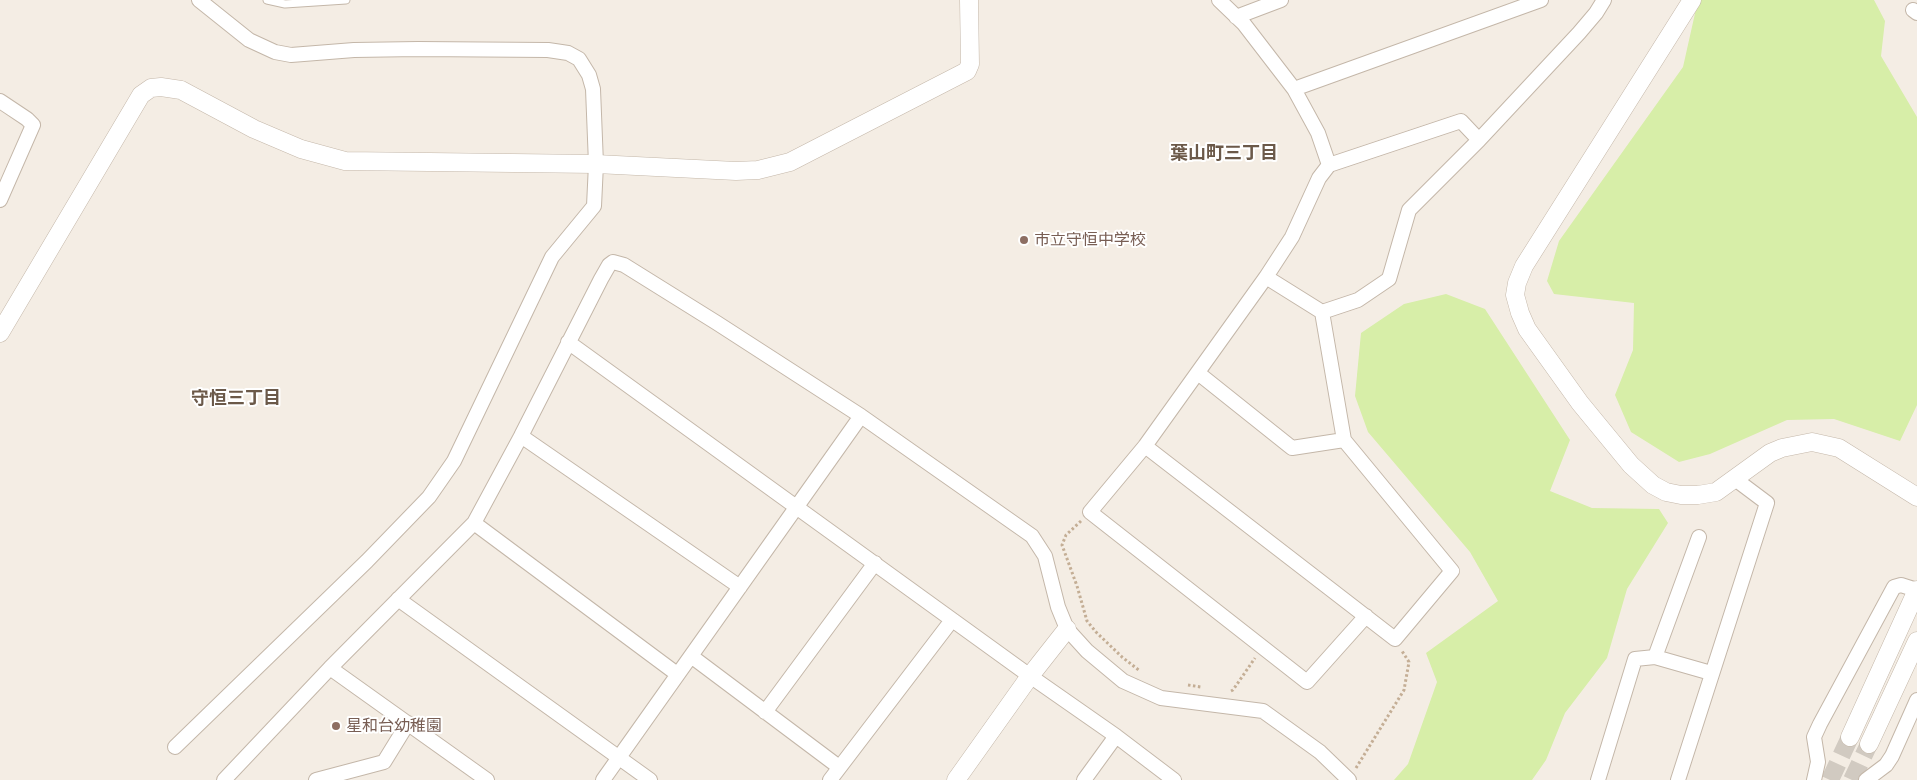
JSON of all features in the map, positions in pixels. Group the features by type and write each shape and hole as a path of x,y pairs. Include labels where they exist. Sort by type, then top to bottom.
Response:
{"street":[{"path":"175,747 429,497 454,461 552,257 594,206 596,164 593,89 589,75 579,59 568,53 548,50 418,49 354,50 291,55 275,52 249,40 199,0"},
{"path":"0,334 141,95 151,88 161,87 181,90 254,129 301,149 344,160 596,164 736,172 758,170 790,162 967,71 970,64 969,0"},
{"path":"1219,0 1244,24 1294,89 1318,132 1329,165"},
{"path":"1236,17 1281,0"},
{"path":"1294,89 1541,0"},
{"path":"1322,312 1358,300 1389,279 1409,210 1579,33 1604,0"},
{"path":"1692,0 1524,266 1517,283 1515,295 1520,314 1527,329 1580,403 1631,465 1653,485 1673,494 1698,495 1716,492 1770,453 1782,448 1812,442 1839,448 1917,497"},
{"path":"0,101 33,125 0,200"},
{"path":"1366,616 1307,682 1090,512 1145,446 1266,277 1292,237 1319,178 1329,165 1461,121 1478,140"},
{"path":"224,780 330,668 474,523 609,265 613,262 618,262 717,322 861,416 1032,536 1045,556 1058,606 1067,629 1088,651 1123,681 1161,698 1263,710 1320,752 1349,780"},
{"path":"1145,446 1395,639 1452,571 1344,440 1322,312 1266,277"},
{"path":"568,342 952,620 1116,736 1174,780"},
{"path":"1198,373 1292,448 1344,440"},
{"path":"604,780 677,674 861,416"},
{"path":"521,436 740,587"},
{"path":"1678,780 1767,503 1735,479"},
{"path":"474,523 677,674"},
{"path":"1655,657 1699,537"},
{"path":"765,712 875,563"},
{"path":"1814,780 1818,762 1814,737 1838,690 1894,587 1901,585 1917,590 1850,737"},
{"path":"398,599 650,780"},
{"path":"830,780 952,620"},
{"path":"956,780 1030,676 1067,629"},
{"path":"1869,744 1917,641"},
{"path":"691,656 839,767"},
{"path":"1598,780 1635,659 1655,657 1712,673"},
{"path":"330,668 486,780"},
{"path":"1866,780 1886,765 1892,756 1917,700"},
{"path":"316,780 384,762 408,723"},
{"path":"1084,780 1116,736"}],"lane":[{"path":"267,0 285,4 346,0"}],"path":[{"path":"1090,512 1066,535 1062,545 1087,621 1122,657 1146,677"},
{"path":"1349,780 1404,690 1409,662 1395,639"},
{"path":"1226,692 1233,690 1263,648"},
{"path":"1183,684 1205,688"}],"green space":[{"path":"1698,0 1874,0 1885,21 1881,56 1917,117 1917,405 1900,441 1834,419 1787,420 1710,454 1679,462 1631,432 1615,395 1633,350 1634,303 1554,294 1547,281 1559,241 1683,67"},
{"path":"1446,294 1485,309 1570,440 1550,491 1592,508 1659,509 1668,523 1627,589 1607,658 1565,713 1546,760 1532,780 1394,780 1408,764 1437,682 1426,653 1498,601 1470,552 1368,432 1355,396 1361,333 1404,304"}],"tunnel":[{"path":"1830,780 1850,737"},
{"path":"1852,780 1869,744"}],"place":[{"name":"市立守恒中学校","path":"1024,240"},
{"name":"星和台幼稚園","path":"336,726"}],"district":[{"name":"葉山町三丁目","path":"1224,154"},
{"name":"守恒三丁目","path":"236,399"}]}
